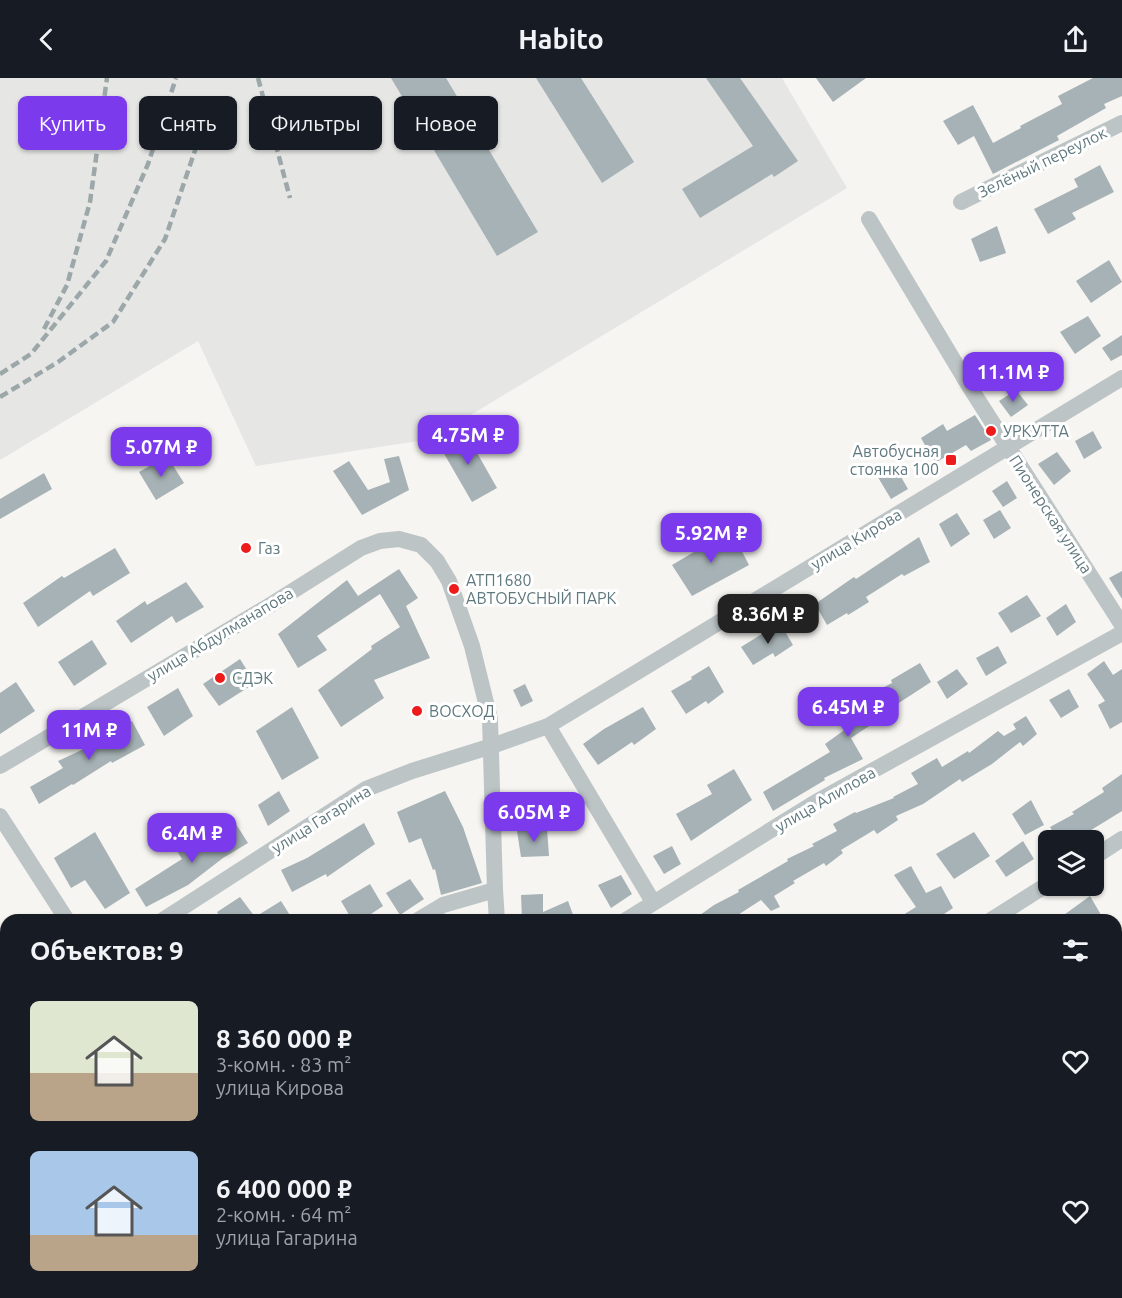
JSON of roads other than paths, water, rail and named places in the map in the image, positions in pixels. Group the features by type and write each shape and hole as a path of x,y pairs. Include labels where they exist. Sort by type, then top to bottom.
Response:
{"street":[{"name":"Зелёный переулок","path":"961,202 1122,123"},
{"name":"Пионерская улица","path":"868,219 969,386 1122,625"},
{"name":"улица Кирова","path":"492,746 548,726 1122,378"},
{"name":"улица Абдулманапова","path":"0,766 272,604 361,548 380,541 399,539 421,545 437,561 449,581 472,646 490,719 492,746"},
{"name":"улица Алилова","path":"635,914 816,802 1122,633"},
{"path":"548,726 653,902"},
{"path":"492,746 490,778 497,914"},
{"name":"улица Гагарина","path":"172,914 366,789 412,771 492,746"},
{"path":"0,816 63,914"},
{"path":"1104,851 1122,839"},
{"path":"428,914 443,905 495,890"},
{"path":"1000,914 1038,890"}],"railway":[{"path":"44,329 67,285 90,202 107,78"},
{"path":"0,374 31,354 106,261 148,164 176,78"},
{"path":"258,78 290,198"},
{"path":"0,397 58,362 113,322 165,239 195,150"}],"place":[{"name":"УРКУТТА","path":"991,431"},
{"name":"Автобусная стоянка 100","path":"951,460"},
{"name":"Газ","path":"246,548"},
{"name":"АТП1680 АВТОБУСНЫЙ ПАРК","path":"454,589"},
{"name":"СДЭК","path":"220,678"},
{"name":"ВОСХОД","path":"417,711"}]}
